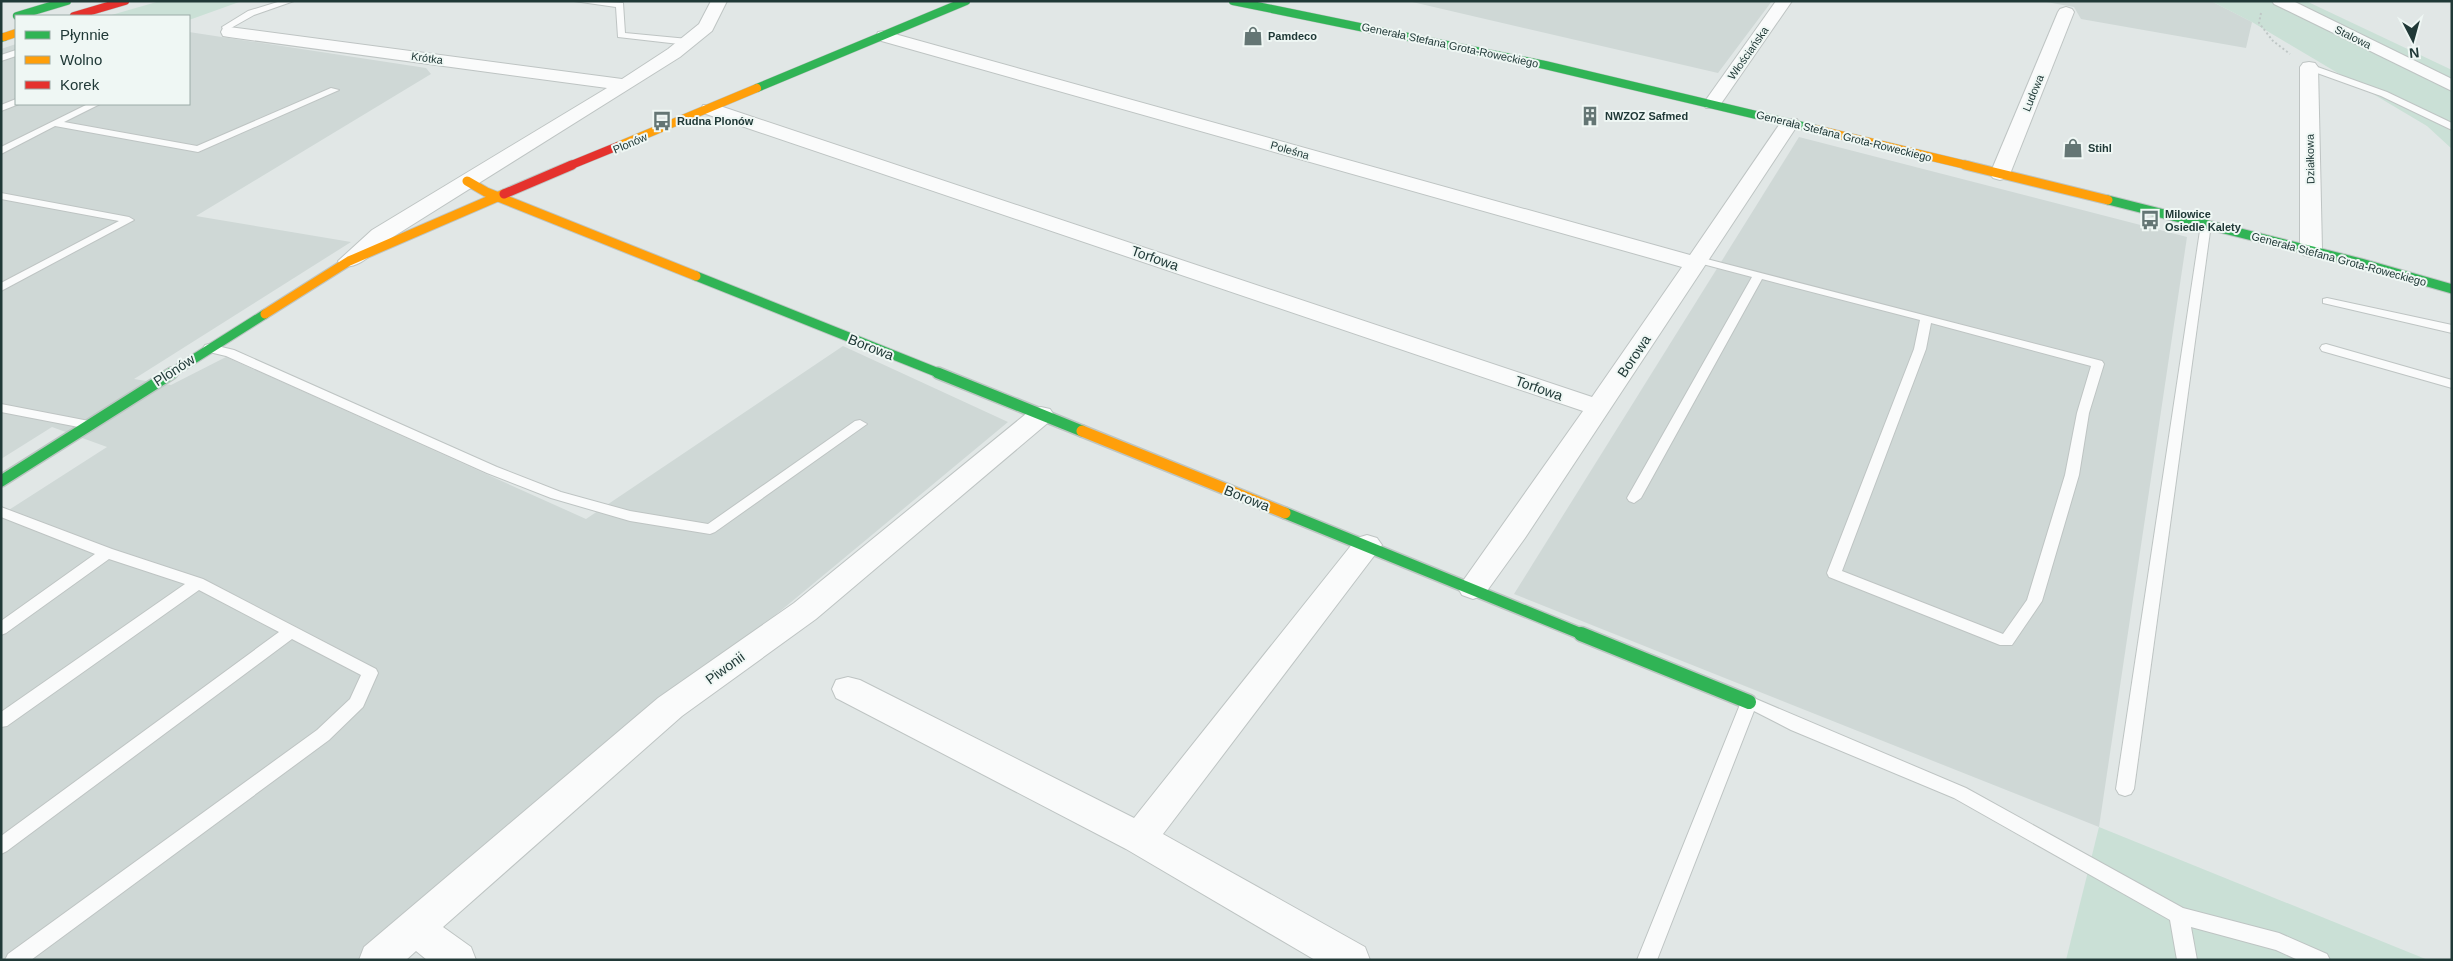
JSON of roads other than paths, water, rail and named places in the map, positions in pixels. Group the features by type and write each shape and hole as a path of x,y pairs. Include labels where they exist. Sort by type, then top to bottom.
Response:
{"main road":[{"path":"21,15 67,1"},
{"path":"77,15 126,1"},
{"name":"Plonów","path":"1,481 349,261 966,1"},
{"name":"Generała Stefana Grota-Roweckiego","path":"1233,1 1545,65 1712,104 2311,250 2452,289"},
{"name":"Borowa","path":"467,181 1041,415 1473,588"},
{"path":"1473,588 1749,702"}],"street":[{"name":"Plonów","path":"349,261 380,235 626,85 688,42 706,27 719,1"},
{"name":"Włościańska","path":"1712,104 1784,1"},
{"name":"Stalowa","path":"2280,1 2452,86"},
{"name":"Ludowa","path":"2000,174 2066,12"},
{"name":"Krótka","path":"230,32 626,85"},
{"name":"Poleśna","path":"884,36 1698,262"},
{"name":"Działkowa","path":"2309,67 2311,250"},
{"name":"Torfowa","path":"710,109 1599,408"},
{"name":"Borowa","path":"1473,588 1515,531 1599,408 1790,123"},
{"name":"Piwonii","path":"378,960 670,707 805,611 1041,415"},
{"path":"1139,838 1367,545"},
{"path":"848,689 1139,838 1351,960"},
{"path":"415,928 457,960"}],"lane":[{"path":"230,32 226,26 252,12 290,1"},
{"path":"578,1 620,5 621,35 688,42"},
{"path":"1,58 15,53"},
{"path":"2309,67 2384,94 2452,127"},
{"path":"54,124 198,149 334,90"},
{"path":"1,108 15,102"},
{"path":"1,150 93,105"},
{"path":"1,196 129,220 1,288"},
{"path":"2125,789 2206,224"},
{"path":"1698,262 1759,275 2098,364 2083,413 2072,475 2034,601 2006,641 1834,573 1920,349 1926,319"},
{"path":"1634,498 1759,275"},
{"path":"2327,301 2452,329"},
{"path":"209,348 230,353 492,470 556,495 630,516 710,529 860,424"},
{"path":"2326,348 2452,384"},
{"path":"1,408 89,425"},
{"path":"1,512 108,553 198,583 370,673 357,703 323,735 15,960"},
{"path":"1,629 108,553"},
{"path":"1,721 198,583"},
{"path":"1,846 290,632"},
{"path":"1647,960 1749,702 1797,726 1960,793 2179,916 2279,942 2320,960"},
{"path":"2179,916 2187,960"}],"place":[{"name":"Pamdeco","path":"1253,36"},
{"name":"NWZOZ Safmed","path":"1590,116"},
{"name":"Rudna Plonów","path":"662,121"},
{"name":"Stihl","path":"2073,148"},
{"name":"Milowice Osiedle Kalety","path":"2150,220"}]}
